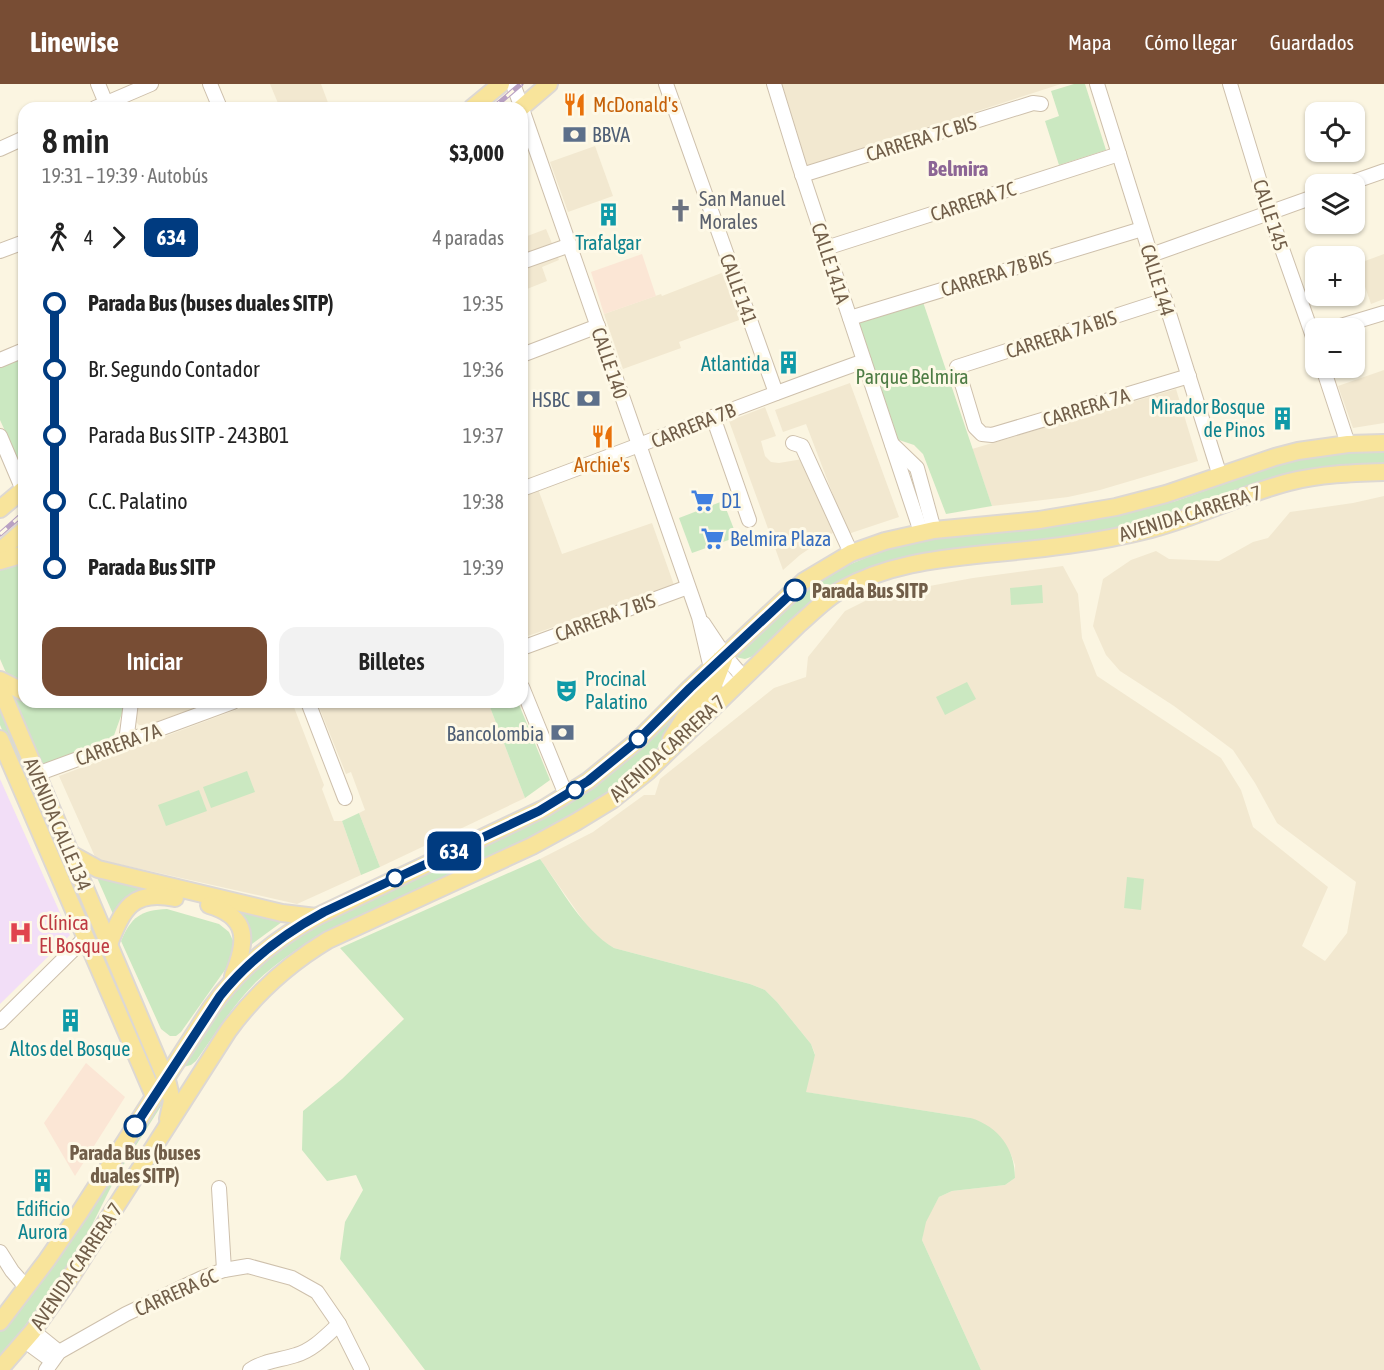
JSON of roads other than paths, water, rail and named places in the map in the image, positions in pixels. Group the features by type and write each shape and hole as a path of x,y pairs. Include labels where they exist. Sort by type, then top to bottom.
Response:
{"main road":[{"path":"479,102 501,84"},
{"path":"528,102 549,84"},
{"name":"AVENIDA CARRERA 7","path":"0,1322 80,1212 165,1078 230,983 265,951 316,916 539,811 588,781 619,757 719,666 804,582 851,553 885,541 928,531 1079,515 1166,494 1298,451 1348,444 1384,443"},
{"name":"AVENIDA CARRERA 7","path":"0,1369 29,1336 67,1283 243,1010 280,974 308,952 342,933 560,832 627,789 824,601 873,575 911,564 951,556 1109,538 1184,519 1288,482 1344,473 1384,472"},
{"path":"0,509 18,493"},
{"path":"0,551 18,535"},
{"path":"0,561 18,556"},
{"path":"665,753 680,723 710,691 719,666"},
{"path":"0,680 18,689"},
{"name":"AVENIDA CALLE 134","path":"0,687 165,1078 172,1101 166,1128"},
{"name":"AVENIDA CALLE 134","path":"0,739 154,1095"},
{"path":"71,854 98,869 272,911 316,916"},
{"path":"109,944 117,923 129,907 147,896 164,896 216,908 234,917 244,940 240,959 230,983"},
{"path":"145,1074 165,1078 187,1075 205,1066"}],"street":[{"path":"98,84 102,102"},
{"path":"112,102 151,84"},
{"path":"210,84 218,102"},
{"name":"CALLE 140","path":"513,84 519,102"},
{"name":"CALLE 141","path":"666,84 776,393"},
{"name":"CALLE 141A","path":"774,84 890,442 916,468 928,531"},
{"name":"CALLE 144","path":"1097,84 1220,476"},
{"name":"CALLE 145","path":"1230,84 1269,212 1307,318"},
{"name":"CARRERA 7C BIS","path":"802,175 1033,103 1041,104"},
{"name":"CALLE 140","path":"528,128 699,617 719,666 738,682"},
{"path":"0,148 18,140"},
{"name":"CARRERA 7C","path":"826,248 1119,154"},
{"path":"1365,178 1384,171"},
{"path":"1151,255 1305,200"},
{"name":"CARRERA 7B BIS","path":"850,318 1142,229"},
{"path":"0,251 18,244"},
{"path":"528,260 570,245"},
{"name":"CARRERA 7A BIS","path":"982,434 975,427 957,367 1165,300"},
{"path":"1365,319 1384,313"},
{"path":"528,353 598,326"},
{"path":"0,360 18,352"},
{"name":"CARRERA 7B","path":"528,487 864,361"},
{"name":"CARRERA 7A","path":"982,434 992,435 1189,376"},
{"path":"1326,378 1348,444"},
{"path":"713,417 749,520"},
{"path":"0,436 18,477"},
{"path":"793,443 802,446 851,553"},
{"name":"CARRERA 7 BIS","path":"528,646 688,587"},
{"name":"CALLE 140","path":"719,666 738,682"},
{"path":"528,702 566,795"},
{"path":"126,742 130,708"},
{"name":"CARRERA 7A","path":"37,774 217,708"},
{"path":"310,708 345,798"},
{"path":"0,1022 86,938"},
{"path":"219,1188 224,1270"},
{"path":"0,1252 26,1287"},
{"name":"CARRERA 6C","path":"52,1361 126,1314 224,1270 248,1266 292,1278 316,1292 339,1324 362,1370"},
{"path":"250,1370 312,1347 339,1324"},
{"path":"29,1336 52,1361"}],"railway":[{"path":"500,102 521,84"},
{"path":"0,534 18,518"}],"place":[{"name":"McDonald's","path":"575,104"},
{"name":"BBVA","path":"574,134"},
{"name":"San Manuel Morales","path":"681,210"},
{"name":"Trafalgar","path":"608,214"},
{"name":"Atlantida","path":"788,363"},
{"name":"HSBC","path":"588,399"},
{"name":"Mirador Bosque de Pinos","path":"1283,418"},
{"name":"Archie's","path":"602,436"},
{"name":"D1","path":"703,500"},
{"name":"Belmira Plaza","path":"712,538"},
{"name":"Parada Bus SITP","path":"795,590"},
{"name":"Procinal Palatino","path":"567,690"},
{"name":"Bancolombia","path":"562,733"},
{"name":"Clínica El Bosque","path":"21,933"},
{"name":"Altos del Bosque","path":"70,1021"},
{"name":"Parada Bus (buses duales SITP)","path":"135,1126"},
{"name":"Edificio Aurora","path":"43,1180"}],"district":[{"name":"Belmira","path":"958,168"}],"park label":[{"name":"Parque Belmira","path":"912,376"}]}
